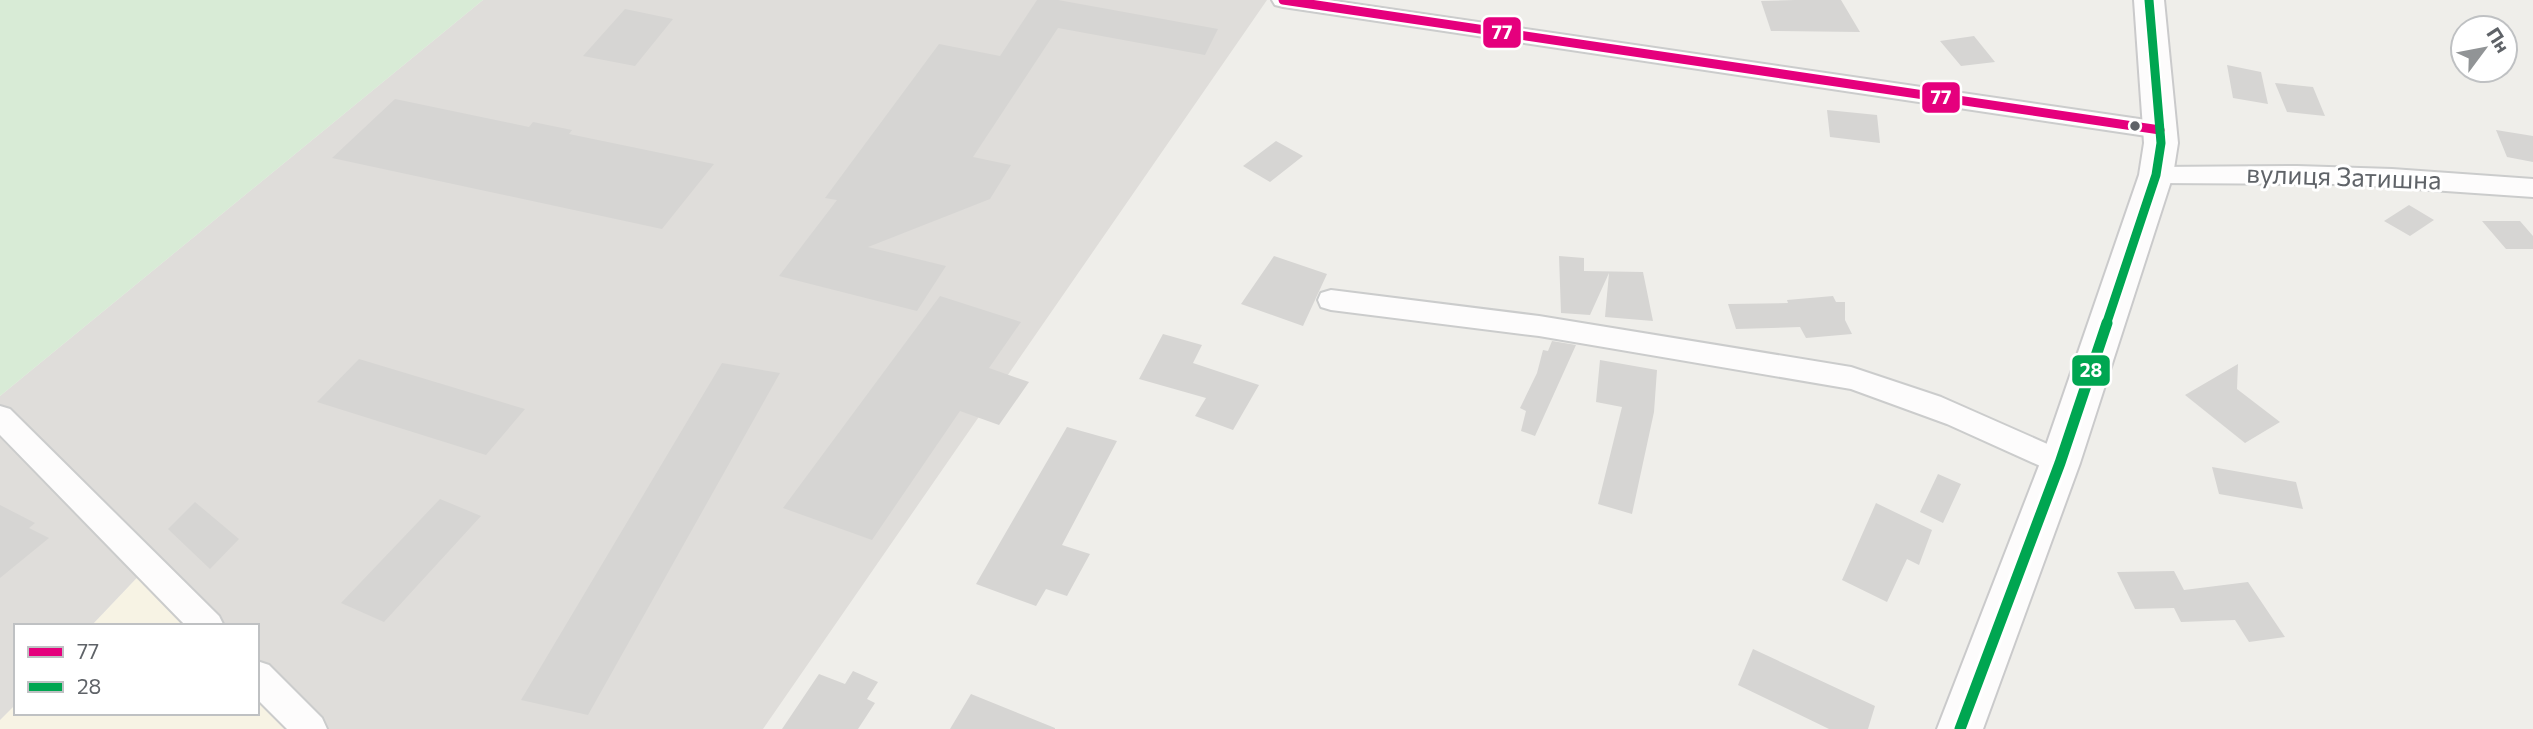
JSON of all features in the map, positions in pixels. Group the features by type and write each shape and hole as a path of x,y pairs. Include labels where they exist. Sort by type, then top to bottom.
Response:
{"street":[{"path":"1283,0 2160,130"},
{"path":"1960,729 2060,463 2156,175 2160,156 2160,130 2149,0"},
{"name":"вулиця Затишна","path":"2156,175 2256,172 2341,174 2533,188"},
{"path":"1331,300 1539,326 1851,378 1900,392 1950,411 2060,463"},
{"path":"0,417 206,624"},
{"path":"259,678 310,729"}],"shaded area":[{"path":"483,0 1267,0 763,729 310,729 259,678 259,624 206,624 148,566 93,624 14,624 14,706 0,720 0,396"},
{"path":"148,566 206,624 93,624"},
{"path":"259,678 310,729 0,729 0,720 14,706 14,715 259,715"}],"green space":[{"path":"0,0 483,0 0,396"}],"building":[{"path":"1037,0 1058,0 1218,29 1205,55 1058,28 973,157 1011,165 990,199 868,247 946,266 917,311 779,276 837,200 825,198 939,44 1000,56"},
{"path":"1841,0 1860,32 1771,31 1761,1"},
{"path":"625,9 673,19 635,66 583,56"},
{"path":"1974,36 1995,62 1961,66 1940,41"},
{"path":"2227,65 2261,72 2268,104 2233,98"},
{"path":"2275,83 2313,87 2325,116 2287,112"},
{"path":"395,99 529,127 533,122 572,130 569,134 714,164 662,229 332,158"},
{"path":"1827,110 1877,115 1880,143 1830,137"},
{"path":"2496,130 2533,136 2533,162 2507,157"},
{"path":"1276,141 1303,156 1270,182 1243,166"},
{"path":"2409,205 2434,220 2410,236 2384,221"},
{"path":"2482,221 2520,221 2533,236 2533,249 2506,249"},
{"path":"1274,256 1327,274 1303,326 1241,304"},
{"path":"1559,256 1584,258 1584,271 1643,272 1653,321 1605,317 1609,273 1590,315 1561,313"},
{"path":"940,296 1021,322 989,368 1029,382 999,425 960,411 872,540 783,508"},
{"path":"1833,296 1836,302 1845,302 1845,320 1852,334 1806,338 1800,327 1736,329 1728,304 1788,303 1787,300"},
{"path":"1163,334 1202,345 1193,363 1259,385 1233,430 1195,416 1206,398 1139,379"},
{"path":"1552,341 1576,345 1535,436 1521,431 1526,411 1520,408 1537,373 1543,350 1548,351"},
{"path":"359,359 525,409 486,455 317,402"},
{"path":"1600,360 1657,370 1654,412 1632,514 1598,504 1622,407 1596,402"},
{"path":"722,363 780,373 588,715 521,700"},
{"path":"2238,364 2237,389 2280,422 2245,443 2185,395"},
{"path":"1067,427 1117,441 1062,545 1090,554 1067,596 1046,589 1036,606 976,584"},
{"path":"2212,467 2296,482 2303,509 2219,494"},
{"path":"1938,474 1961,484 1943,523 1920,512"},
{"path":"440,499 481,516 384,622 341,603"},
{"path":"195,502 239,539 210,569 168,529"},
{"path":"1876,503 1932,530 1919,565 1907,559 1887,602 1842,580"},
{"path":"0,505 35,523 29,528 49,538 0,578"},
{"path":"2174,571 2184,590 2248,582 2285,637 2249,642 2235,620 2181,622 2174,608 2135,609 2117,572"},
{"path":"1753,649 1875,706 1868,729 1829,729 1738,685"},
{"path":"853,671 878,682 867,699 875,703 858,729 782,729 819,674 845,684"},
{"path":"971,694 1055,728 1055,729 950,729"}],"transit line":[{"name":"77","path":"1283,0 2160,130"},
{"name":"28","path":"1960,729 2060,463 2156,175 2161,143 2149,0"}]}
